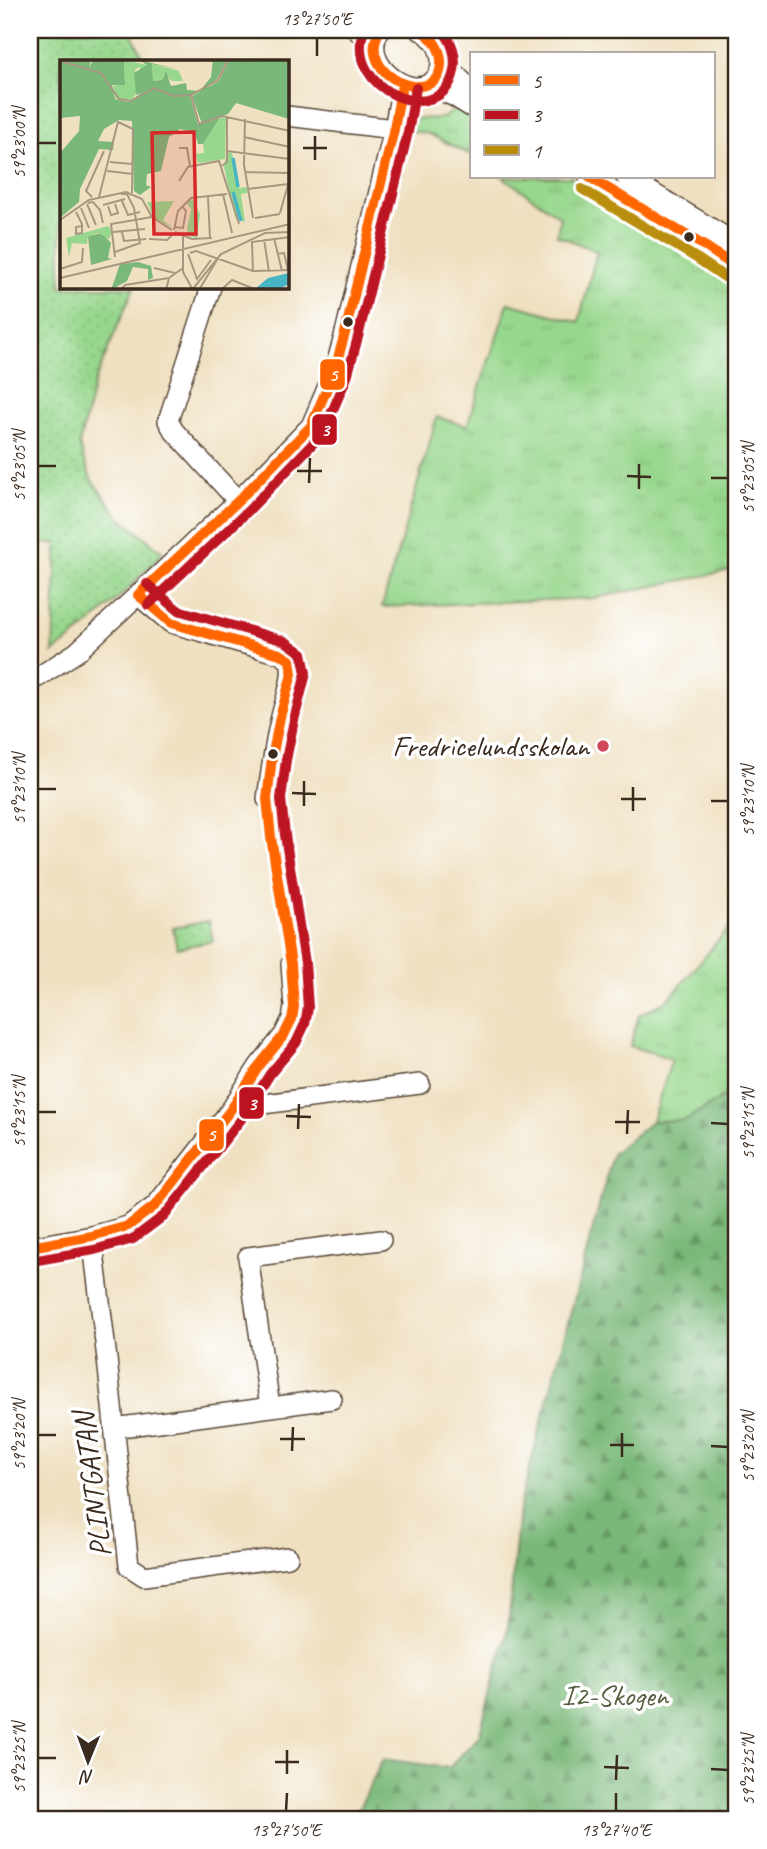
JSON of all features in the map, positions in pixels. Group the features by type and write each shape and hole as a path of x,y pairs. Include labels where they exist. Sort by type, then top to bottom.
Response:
{"street":[{"path":"357,30 377,37 378,59 385,73 402,85 427,85 470,106"},
{"path":"425,31 438,48 442,60 470,86"},
{"path":"427,85 438,76 442,60"},
{"path":"30,679 38,677 77,652 238,501 311,426 334,372 345,333 394,130 402,85"},
{"path":"289,116 394,130"},
{"path":"591,178 737,268"},
{"path":"628,178 737,246"},
{"path":"210,289 168,421 238,501"},
{"path":"138,595 172,623 280,654 289,660 292,674 274,748 267,799"},
{"path":"30,1247 92,1236 128,1226 156,1205 232,1108 259,1066 284,1035 292,1019 294,1007 292,964"},
{"path":"232,1108 420,1084"},
{"name":"PLINTGATAN","path":"92,1236 129,1566 144,1576 288,1557"},
{"path":"270,1407 248,1257 381,1240"},
{"path":"114,1428 332,1399"}],"green space":[{"path":"30,30 130,30 145,60 60,60 60,289 133,289 94,383 79,445 91,479 120,518 163,552 111,605 53,653 57,543 30,544"},
{"path":"458,107 470,114 470,154 429,134 412,131 410,119 443,118"},
{"path":"504,178 573,178 737,282 737,569 595,598 382,607 437,417 467,426 508,303 579,322 597,251 557,235 560,217"},
{"path":"737,918 737,1089 685,1120 652,1121 672,1059 630,1046 639,1015 671,997"},
{"path":"209,921 213,941 177,948 173,928"},
{"name":"I2-Skogen","path":"737,1089 737,1819 354,1819 383,1759 449,1768 479,1736 508,1628 519,1508 613,1153 652,1121 685,1120"}],"transit line":[{"name":"3","path":"364,30 361,51 367,70 379,85 396,96 414,100 431,99 445,89 454,71 453,49 442,30"},
{"name":"5","path":"380,30 375,47 378,62 388,74 401,82 416,86 429,84 438,76 441,60 434,42 420,30"},
{"name":"5","path":"138,595 238,501 311,426 334,372 345,333 402,85"},
{"name":"3","path":"148,605 248,511 323,433 347,377 358,337 408,132 416,88"},
{"name":"5","path":"591,178 737,268"},
{"name":"1","path":"582,189 729,280"},
{"name":"3","path":"32,1261 94,1250 133,1239 165,1215 243,1117 270,1074 296,1043 305,1024 308,1008 305,963 281,799 286,760 306,673 302,653 285,641 178,610 147,584"},
{"name":"5","path":"30,1247 92,1236 128,1226 156,1205 232,1108 259,1066 284,1035 292,1019 294,1007 291,964 267,799 280,717 292,674 290,660 280,654 171,623 138,595"}],"place":[{"name":"Fredricelundsskolan","path":"603,746"}]}
